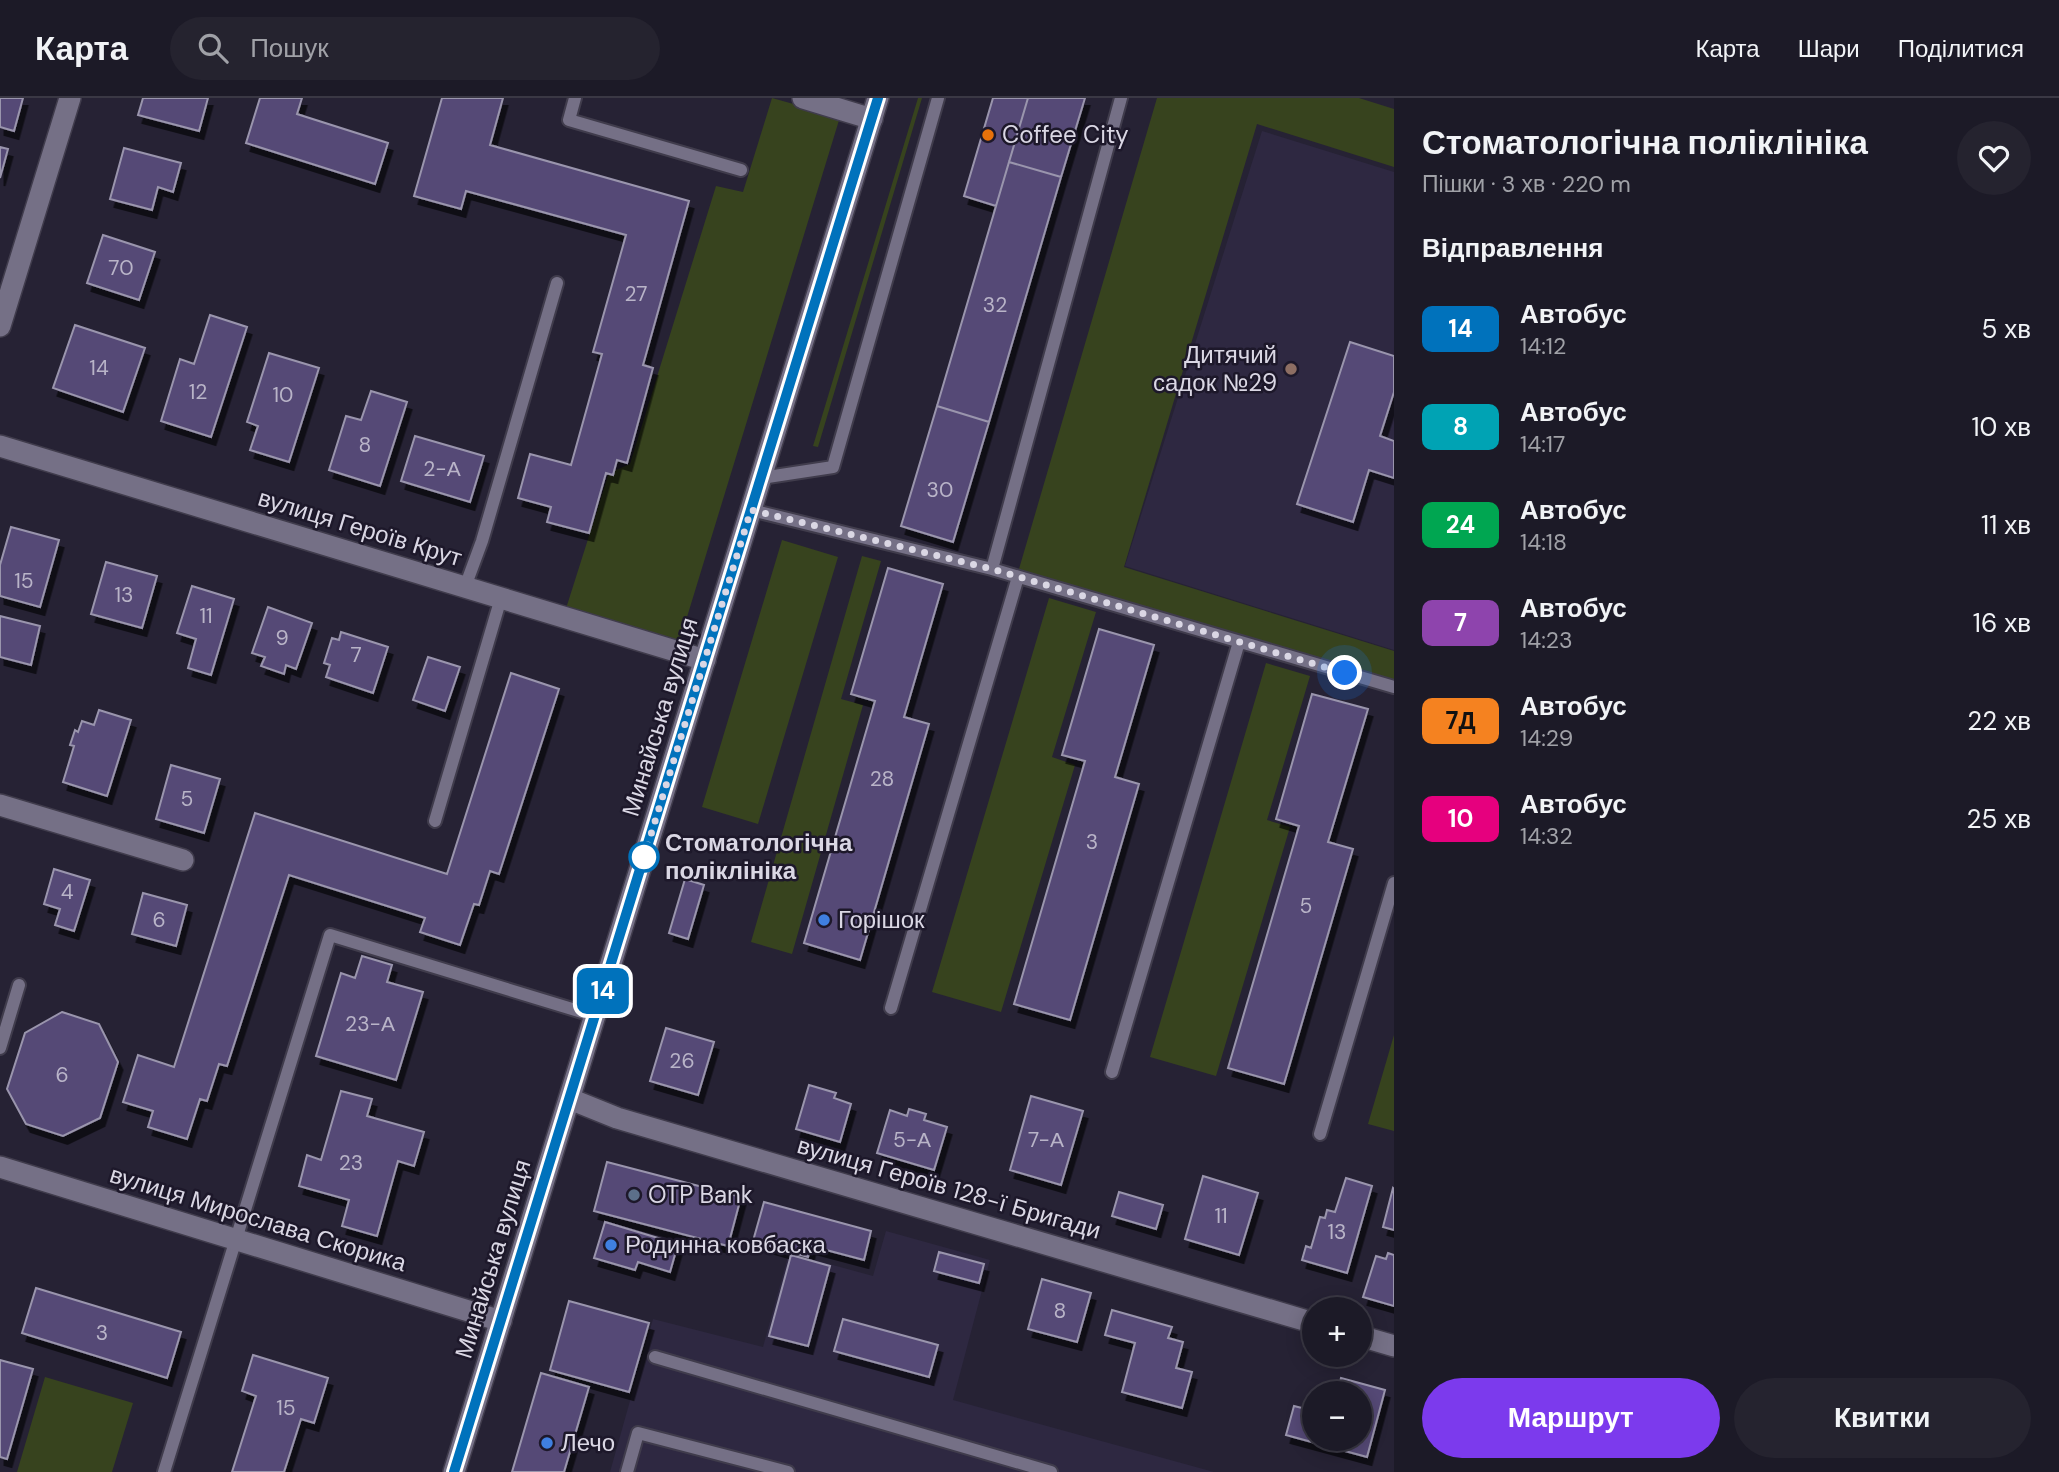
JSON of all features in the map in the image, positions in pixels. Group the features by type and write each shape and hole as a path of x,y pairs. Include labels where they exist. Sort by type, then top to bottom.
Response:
{"street":[{"path":"0,326 69,98"},
{"path":"803,98 872,119"},
{"name":"Минайська вулиця","path":"454,1472 878,98"},
{"name":"вулиця Героїв Крут","path":"0,446 705,660"},
{"path":"0,805 183,860"},
{"name":"вулиця Героїв 128-ї Бригади","path":"570,1099 617,1118 1302,1318"},
{"name":"вулиця Мирослава Скорика","path":"0,1167 501,1321"},
{"path":"1372,1340 1394,1346"}],"lane":[{"path":"575,98 569,120 741,170"},
{"path":"761,478 833,467 938,98"},
{"path":"992,569 1121,98"},
{"path":"465,587 482,541 557,283"},
{"path":"751,510 992,569 1394,687"},
{"path":"891,1008 1018,577"},
{"path":"435,821 501,598"},
{"path":"1112,1073 1239,642"},
{"path":"1321,1134 1394,883"},
{"path":"164,1472 330,935 595,1016"},
{"path":"0,1048 19,985"},
{"path":"655,1357 1051,1472"},
{"path":"627,1472 638,1433 788,1472"}],"shaded area":[{"name":"Дитячий садок №29","path":"1262,131 1394,172 1394,650 1125,566"},
{"path":"886,1231 990,1260 953,1400 1214,1472 610,1472 653,1319 763,1347 789,1253 873,1276"}],"green space":[{"path":"772,98 840,117 676,653 563,618 609,473 630,464 716,186 743,192"},
{"path":"918,98 922,98 818,447 813,446"},
{"path":"1157,98 1359,98 1394,109 1394,167 1257,124 1124,567 1394,651 1394,685 1019,569"},
{"path":"782,540 838,557 758,824 702,807"},
{"path":"862,556 881,561 841,699 863,705 792,954 751,942"},
{"path":"1049,598 1096,612 1052,757 1075,765 1001,1012 932,992"},
{"path":"1266,663 1310,676 1267,820 1290,827 1216,1076 1150,1057"},
{"path":"1394,1035 1394,1131 1368,1124"},
{"path":"45,1377 133,1403 112,1472 17,1472"}],"building":[{"path":"0,98 23,98 14,131 0,127"},
{"path":"143,98 208,98 199,131 138,115"},
{"path":"260,98 302,98 297,114 388,143 375,184 246,143"},
{"path":"442,98 503,98 490,145 689,201 643,365 653,368 627,463 617,460 613,475 606,473 589,533 547,522 551,507 518,498 530,454 571,465 602,354 593,352 626,235 466,191 461,209 414,196"},
{"path":"993,98 1028,98 996,206 964,196"},
{"path":"1028,98 1085,98 1061,177 1009,162"},
{"path":"0,147 8,149 0,178"},
{"path":"124,148 181,163 173,192 158,187 152,210 110,199"},
{"path":"1009,162 1061,177 989,422 937,406"},
{"path":"103,235 155,252 139,300 87,283"},
{"path":"210,315 247,327 211,437 161,421 180,359 194,364"},
{"path":"75,325 145,348 123,412 53,388"},
{"path":"1350,342 1394,356 1394,392 1380,436 1394,441 1394,478 1369,470 1353,522 1297,504"},
{"path":"269,353 319,368 289,462 250,450 258,426 247,422"},
{"path":"371,391 407,402 380,486 329,470 346,416 361,420"},
{"path":"937,406 989,422 953,542 901,526"},
{"path":"415,436 484,456 470,502 401,481"},
{"path":"11,527 59,540 40,607 0,596 0,565"},
{"path":"106,562 157,576 142,628 91,614"},
{"path":"888,568 943,584 904,717 929,724 860,960 804,943 875,701 851,694"},
{"path":"192,586 234,599 211,675 188,668 196,639 177,633"},
{"path":"268,607 312,623 296,669 286,665 284,674 261,666 265,657 252,653"},
{"path":"0,616 40,626 31,665 0,657"},
{"path":"1099,629 1154,645 1115,777 1139,784 1070,1020 1014,1004 1085,761 1062,755"},
{"path":"341,632 388,647 373,693 326,677 330,665 324,663 332,638 339,640"},
{"path":"428,657 460,667 445,711 413,700"},
{"path":"511,673 559,689 499,874 490,871 479,905 474,904 460,945 420,932 425,918 289,875 227,1066 219,1064 207,1101 200,1099 187,1139 148,1127 153,1111 123,1102 138,1055 174,1067 255,813 447,874"},
{"path":"1312,694 1368,709 1328,842 1353,849 1284,1084 1228,1068 1299,826 1276,819"},
{"path":"99,710 131,720 107,796 63,782 74,746 70,745 75,730 78,732 82,721 94,725"},
{"path":"171,765 220,779 204,833 156,819"},
{"path":"54,869 90,880 74,931 55,925 60,909 44,904"},
{"path":"685,879 704,885 688,939 669,933"},
{"path":"143,893 187,905 176,946 132,934"},
{"path":"362,956 392,965 387,982 423,992 396,1080 316,1056 341,973 355,978"},
{"path":"62,1012 99,1024 118,1062 100,1118 63,1136 26,1124 7,1089 25,1033"},
{"path":"666,1028 714,1042 698,1095 650,1081"},
{"path":"809,1085 836,1093 834,1098 851,1104 840,1142 796,1129"},
{"path":"341,1091 372,1099 367,1116 424,1132 414,1166 398,1161 377,1236 342,1226 349,1200 299,1186 307,1155 321,1160"},
{"path":"1031,1096 1083,1111 1061,1185 1010,1170"},
{"path":"909,1109 926,1114 924,1120 947,1127 934,1170 877,1153 890,1110 907,1116"},
{"path":"607,1162 741,1197 728,1246 594,1211"},
{"path":"1203,1176 1258,1193 1239,1255 1185,1239"},
{"path":"1346,1178 1372,1186 1347,1273 1302,1260 1306,1246 1311,1248 1320,1217 1325,1218 1327,1210 1335,1212"},
{"path":"1394,1189 1394,1230 1383,1227"},
{"path":"1119,1192 1163,1205 1156,1229 1112,1216"},
{"path":"764,1202 871,1231 864,1260 811,1246 808,1257 753,1241"},
{"path":"605,1222 678,1244 670,1272 638,1262 635,1270 594,1258"},
{"path":"939,1252 984,1264 979,1283 934,1271"},
{"path":"1388,1253 1394,1255 1394,1306 1372,1300 1372,1297 1363,1297 1376,1256 1386,1259"},
{"path":"791,1255 830,1266 808,1346 769,1336"},
{"path":"1042,1279 1091,1293 1077,1342 1028,1329"},
{"path":"36,1288 181,1332 167,1378 22,1333"},
{"path":"569,1301 649,1323 629,1392 550,1370"},
{"path":"1112,1310 1172,1327 1168,1338 1183,1342 1176,1368 1192,1372 1182,1408 1122,1392 1135,1343 1105,1335"},
{"path":"843,1319 938,1345 929,1377 834,1351"},
{"path":"253,1355 328,1378 314,1423 301,1419 284,1472 232,1472 256,1396 242,1391"},
{"path":"0,1360 33,1369 7,1459 0,1457"},
{"path":"541,1373 589,1387 564,1472 512,1472"},
{"path":"1372,1386 1385,1390 1372,1438"},
{"path":"1294,1406 1302,1408 1302,1439 1286,1435"},
{"path":"1345,1451 1369,1451 1367,1457"}],"bus line":[{"name":"14","path":"454,1472 878,98"}],"place":[{"name":"Coffee City","path":"988,135"},
{"name":"Дитячий садок №29","path":"1291,369"},
{"name":"Стоматологічна поліклініка","path":"644,857"},
{"name":"Горішок","path":"824,920"},
{"name":"OTP Bank","path":"634,1195"},
{"name":"Родинна ковбаска","path":"611,1245"},
{"name":"Лечо","path":"547,1443"}],"route":[{"path":"644,857 751,510 992,569 1345,673"}]}
